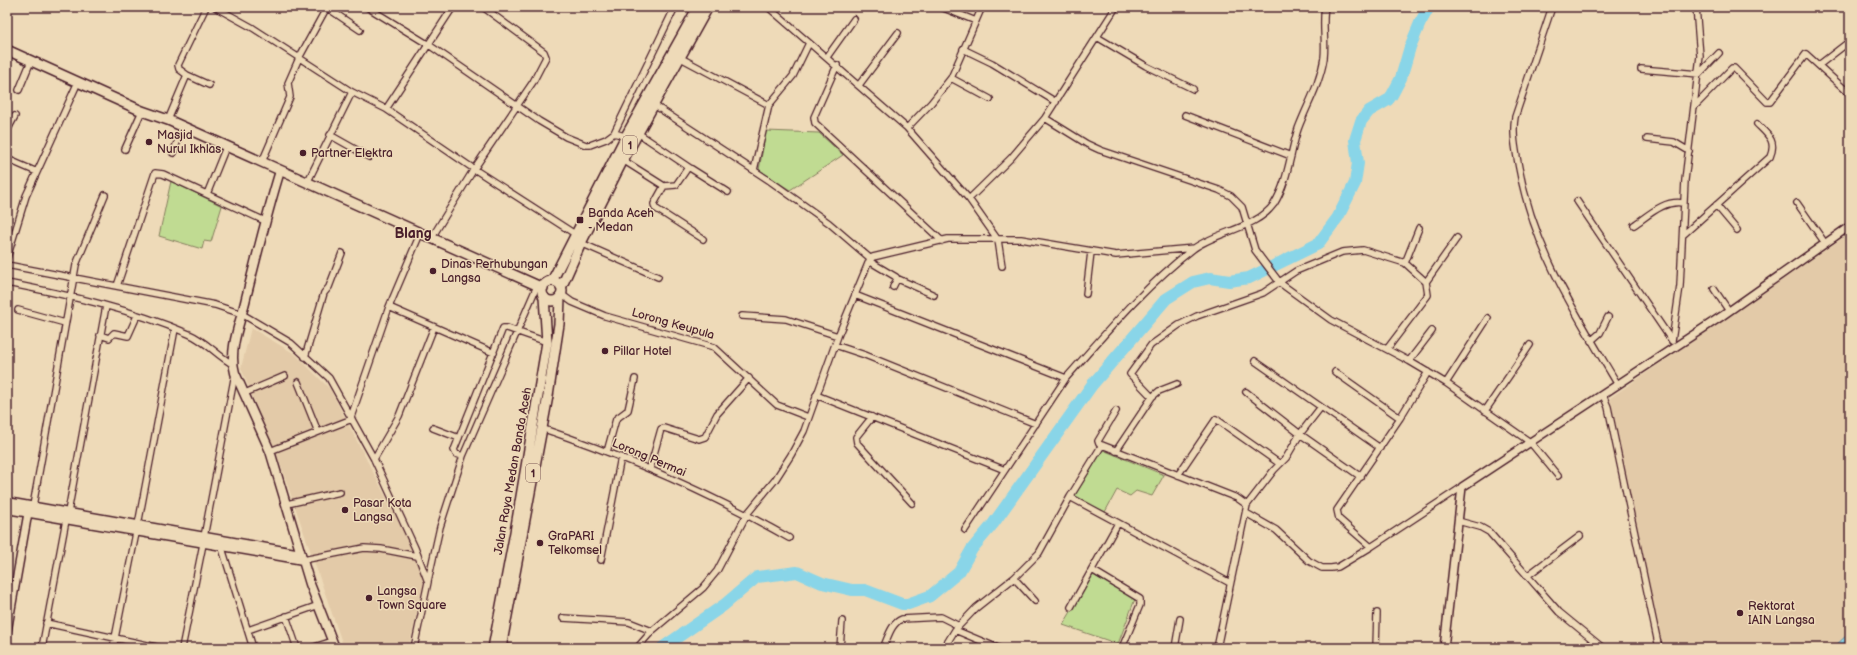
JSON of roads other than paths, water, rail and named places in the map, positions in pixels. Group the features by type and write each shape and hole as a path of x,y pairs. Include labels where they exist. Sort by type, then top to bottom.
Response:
{"main road":[{"name":"1","path":"552,281 575,234 632,136 698,7"},
{"name":"1","path":"498,647 524,503 541,428 559,324 561,293 580,243 623,160 632,136 654,106 679,57 708,7"},
{"path":"7,50 142,111 168,120 431,239 541,290 552,301 561,293 557,283 552,281 546,283 541,290"},
{"path":"280,171 265,221 235,343 234,369 270,451 302,557 334,644"},
{"name":"Jalan Raya Medan Banda Aceh","path":"524,503 547,342 541,290"},
{"path":"7,502 31,510"},
{"path":"7,509 31,510 302,557"},
{"path":"204,540 222,548 302,557"}],"street":[{"path":"206,7 178,65 179,69 186,75 209,85"},
{"path":"216,7 300,58 352,92 386,109 474,169 575,234"},
{"path":"262,162 290,97 288,83 327,7 360,30"},
{"path":"367,7 429,45 516,106 552,129 586,145 601,142 614,132 675,7"},
{"path":"386,109 453,7"},
{"path":"431,239 474,169 533,82 546,57 545,54 483,7"},
{"path":"768,7 837,65 907,128 969,199 998,240 1002,266"},
{"path":"941,7 976,21"},
{"path":"907,128 931,103 951,78 982,7"},
{"path":"965,530 1066,378 1130,306 1159,278 1194,248 1248,223 1264,214 1274,204 1291,156 1298,129 1320,79 1324,57 1325,7"},
{"path":"1552,7 1514,117 1515,141 1523,189 1538,237 1563,293 1618,385"},
{"path":"1674,344 1680,286 1683,203 1699,74 1700,56 1696,7"},
{"path":"969,199 1011,158 1045,118 1097,37 1113,8"},
{"path":"827,57 854,19"},
{"path":"859,85 898,33"},
{"path":"1097,37 1146,66 1192,89"},
{"path":"1819,65 1850,41"},
{"path":"754,170 769,105 793,76 809,43"},
{"path":"963,49 992,64 1056,102"},
{"path":"1699,74 1718,53"},
{"path":"1695,107 1732,68 1737,69 1767,102 1770,102 1804,55 1807,54 1850,94"},
{"path":"679,57 769,105"},
{"path":"19,90 31,61"},
{"path":"837,65 814,117 815,123 942,241"},
{"path":"1641,69 1699,74"},
{"path":"168,120 186,75"},
{"path":"951,78 990,99"},
{"path":"7,258 26,196 78,82"},
{"path":"307,183 352,92"},
{"path":"654,106 754,170 830,224 870,260 896,278 934,295"},
{"path":"125,149 142,111"},
{"path":"1186,114 1291,156"},
{"path":"7,131 15,116"},
{"path":"1045,118 1087,144 1100,150 1219,190 1230,196 1242,207 1255,250 1278,281 1331,320 1409,361 1446,383 1530,442 1558,476"},
{"path":"1683,235 1770,157 1773,147 1772,140 1757,124"},
{"path":"173,153 183,127"},
{"path":"614,132 632,136 690,168 728,192"},
{"path":"330,135 368,156"},
{"path":"1647,139 1674,142 1689,151"},
{"path":"207,194 226,147"},
{"path":"7,158 37,172"},
{"path":"623,160 664,186 678,184 687,169 690,168"},
{"path":"117,286 154,174 163,174 265,221"},
{"path":"664,186 654,206 703,239"},
{"path":"7,632 9,606 31,510 73,277 85,239 105,195"},
{"path":"1577,201 1674,344"},
{"path":"1634,225 1666,204 1676,202 1683,203"},
{"path":"1797,203 1825,243"},
{"path":"1716,205 1737,230"},
{"path":"1246,513 1276,530 1310,561 1322,568 1338,566 1370,547 1603,395 1674,344 1730,311 1850,226"},
{"path":"1405,263 1419,228"},
{"path":"270,451 352,418 389,307 420,234"},
{"path":"637,648 652,632 703,588 717,571 747,514 775,480 804,431 838,336 870,260 882,254 960,238 1031,241 1090,252 1123,255 1194,248"},
{"path":"1426,282 1457,238"},
{"path":"580,243 658,277"},
{"path":"1152,397 1130,374 1151,345 1180,325 1197,316 1257,295 1296,271 1342,252 1355,250 1375,253 1405,263 1426,282 1428,295 1387,350"},
{"path":"1086,294 1090,252"},
{"path":"305,357 324,293 329,287 342,253"},
{"path":"7,265 215,305 242,314 291,343 329,378 352,418 374,459 428,582"},
{"path":"894,287 896,278"},
{"path":"7,283 70,295 175,329 207,344 234,369 204,540 182,648"},
{"path":"1714,289 1730,311"},
{"path":"414,648 440,527 463,456 517,331 541,290"},
{"name":"Lorong Keupula","path":"561,293 572,302 605,316 714,347 777,405 808,417"},
{"path":"855,295 1066,378"},
{"path":"42,648 106,306"},
{"path":"389,307 494,353"},
{"path":"18,310 65,323"},
{"path":"100,335 109,338 114,333 128,336 137,316"},
{"path":"742,316 786,319 838,336"},
{"path":"1592,341 1600,333 1608,317"},
{"path":"1446,383 1488,318"},
{"path":"374,459 399,416 434,327"},
{"path":"463,456 454,451 503,328 517,331 547,342"},
{"path":"113,648 175,329"},
{"path":"1409,361 1432,331"},
{"path":"835,345 872,358 1036,424"},
{"path":"1485,411 1530,345"},
{"path":"1255,362 1380,448"},
{"path":"1335,372 1400,418"},
{"path":"1370,547 1339,519 1337,513 1342,501 1361,477 1428,372"},
{"path":"245,393 285,376"},
{"path":"607,452 616,419 628,410 635,378"},
{"path":"650,468 661,429 664,428 699,438 705,437 717,414 749,378"},
{"path":"298,382 318,432"},
{"path":"1116,451 1152,397 1159,391 1177,384"},
{"path":"1246,392 1300,434 1361,477"},
{"path":"816,395 1005,470"},
{"path":"1603,395 1608,407 1659,648"},
{"path":"1216,648 1247,505 1286,458 1300,434 1321,407"},
{"path":"1116,410 1098,441 1102,445 1236,498 1247,505"},
{"path":"872,417 856,436 857,443 912,503"},
{"path":"1178,475 1216,419 1280,464"},
{"path":"433,428 459,438"},
{"name":"Lorong Permai","path":"541,428 650,468 747,514 789,538"},
{"path":"944,648 957,628 976,608 1014,578 1039,553 1070,497 1102,445"},
{"path":"601,560 621,457"},
{"path":"1444,648 1462,486"},
{"path":"287,504 340,492"},
{"path":"1070,497 1230,583"},
{"path":"1458,521 1480,527 1489,532 1559,612 1603,648"},
{"path":"1071,607 1118,523"},
{"path":"1527,576 1580,536"},
{"path":"222,548 253,648"},
{"path":"302,557 312,558 364,548 381,549 417,556"},
{"path":"1092,570 1140,599 1140,605 1122,648"},
{"path":"1014,578 1035,601"},
{"path":"248,630 319,605"},
{"path":"1376,648 1377,613"},
{"path":"286,616 297,648"},
{"path":"883,648 897,621 902,619 941,617 957,628 998,648"},
{"path":"563,618 629,622 652,632"},
{"path":"1175,648 1180,619"},
{"path":"840,648 842,620"},
{"path":"46,623 161,648"},
{"path":"311,648 334,644"},
{"path":"498,647 513,648"}],"water":[{"path":"1850,632 1850,645 1846,648 1833,648"}],"waterway":[{"path":"662,648 724,605 757,577 797,572 822,583 852,590 865,590 902,604 908,604 930,596 959,572 972,549 993,524 1092,385 1166,299 1193,282 1210,278 1229,281 1249,278 1318,244 1338,217 1355,183 1358,163 1355,140 1361,121 1369,111 1388,100 1392,95 1401,78 1410,47 1420,23 1429,7"}],"place":[{"name":"Masjid Nurul Ikhlas","path":"149,142"},
{"name":"Partner Elektra","path":"303,153"},
{"name":"Banda Aceh - Medan","path":"580,220"},
{"name":"Dinas Perhubungan Langsa","path":"433,271"},
{"name":"Pillar Hotel","path":"605,351"},
{"name":"Pasar Kota Langsa","path":"345,510"},
{"name":"GraPARI Telkomsel","path":"540,543"},
{"name":"Langsa Town Square","path":"369,598"},
{"name":"Rektorat IAIN Langsa","path":"1740,613"}],"district":[{"name":"Blang","path":"413,233"}]}
